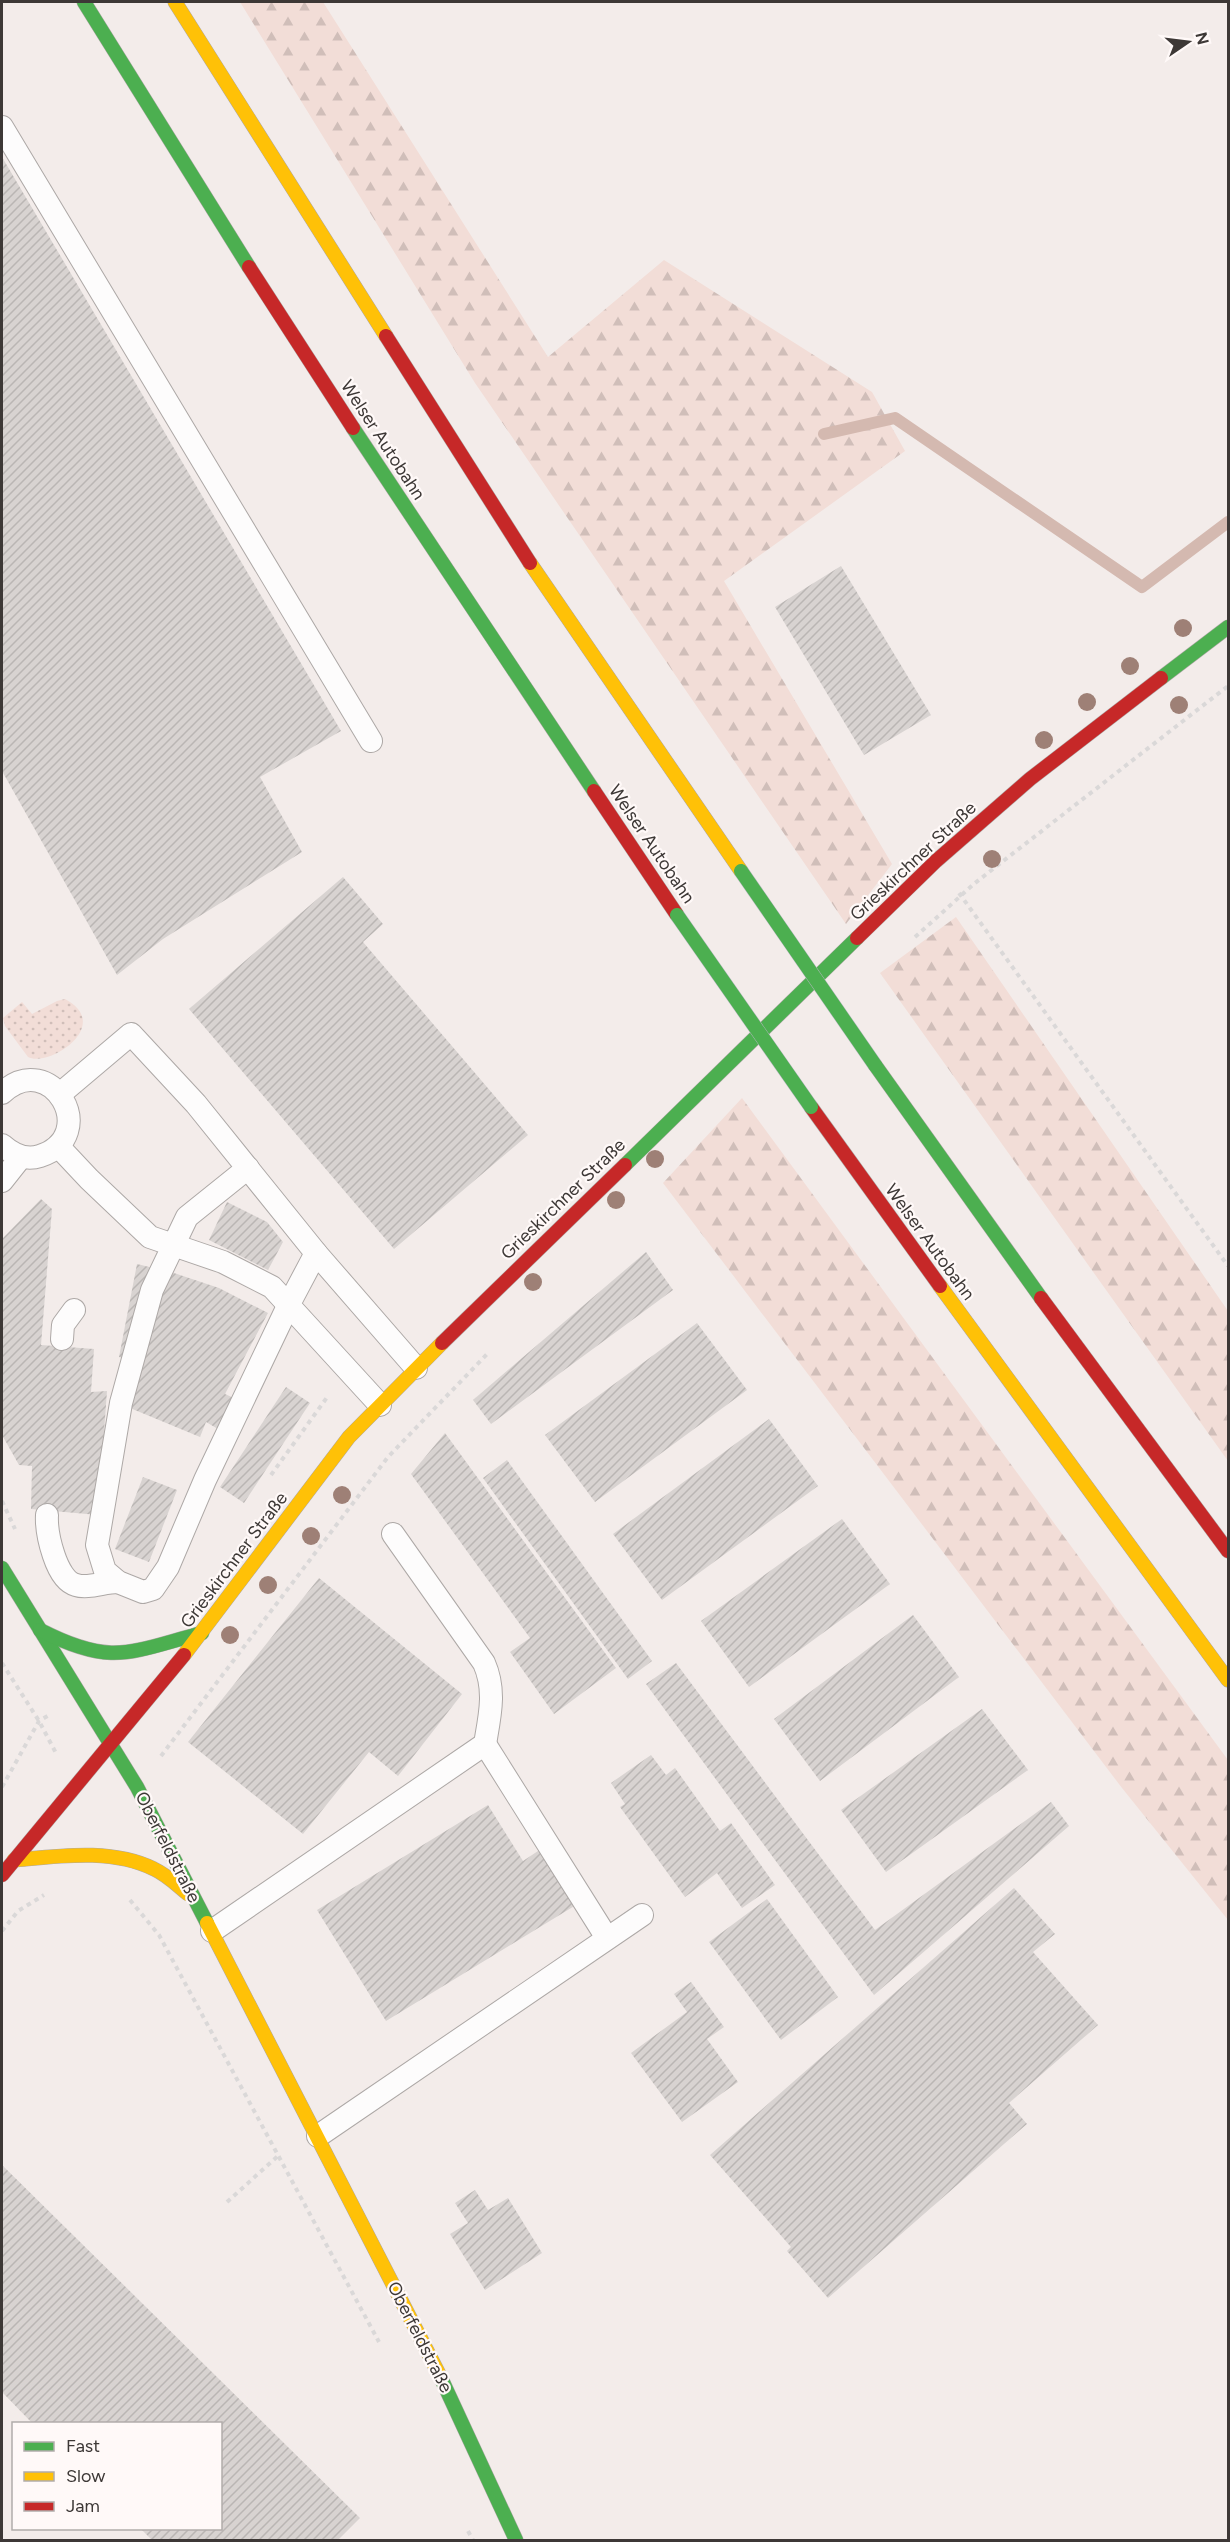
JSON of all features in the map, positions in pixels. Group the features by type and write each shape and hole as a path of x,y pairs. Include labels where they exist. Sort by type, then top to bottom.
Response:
{"main road":[{"name":"Welser Autobahn","path":"84,2 276,309 438,558 677,915 1048,1436 1228,1680"},
{"path":"175,2 498,515 875,1065 1076,1347 1228,1551"},
{"name":"Grieskirchner Straße","path":"2,1875 75,1791 202,1633 349,1437 416,1368 936,861 1030,779 1228,627"},
{"name":"Oberfeldstraße","path":"2,1568 137,1787 434,2362 516,2541"},
{"path":"40,1630 70,1645 102,1653 123,1654 202,1633"},
{"path":"15,1860 103,1856 152,1867 194,1898"}],"lane":[{"path":"2,126 371,741"},
{"path":"60,1094 131,1034 196,1104 316,1253 416,1368"},
{"path":"2,1093 19,1082 30,1080 41,1082 60,1094 69,1114 68,1125 58,1146 48,1154 35,1158 21,1156 2,1145"},
{"path":"58,1146 150,1237 223,1262 272,1287 381,1405"},
{"path":"2,1181 21,1156"},
{"path":"248,1168 187,1217 152,1290 121,1403 97,1545 105,1571 118,1582 143,1592 153,1589 168,1567 205,1480 289,1304 316,1253"},
{"path":"62,1339 63,1325 74,1310"},
{"path":"47,1515 46,1529 60,1572 73,1585 86,1586 100,1582 118,1582"},
{"path":"393,1534 484,1663 491,1679 492,1700 485,1744 607,1938"},
{"path":"212,1931 485,1744"},
{"path":"318,2136 642,1915"}],"path":[{"path":"911,940 961,895 1228,686"},
{"path":"936,861 1228,1266"},
{"path":"137,1787 388,1457 492,1349"},
{"path":"2,1663 39,1721 75,1791"},
{"path":"103,1856 104,1884 130,1899 159,1935 385,2352"},
{"path":"2,1931 18,1911 52,1890"},
{"path":"227,2202 279,2155"},
{"path":"465,2522 472,2541"}],"green space":[{"path":"240,2 323,2 548,357 664,260 872,392 905,451 724,581 892,864 846,924 475,383"},
{"path":"956,917 1228,1311 1228,1461 880,973"},
{"path":"65,999 78,1009 83,1021 80,1032 73,1042 50,1056 38,1059 28,1057 5,1026 3,1018 22,1002 32,1014"},
{"path":"742,1098 1228,1760 1228,1920 1122,1788 663,1183"}],"building":[{"path":"2,157 341,731 260,777 302,852 163,939 117,975 2,771"},
{"path":"841,566 931,715 864,755 775,607"},
{"path":"343,877 383,924 363,942 528,1135 394,1249 189,1009"},
{"path":"41,1199 52,1209 41,1345 94,1349 91,1392 107,1391 98,1515 31,1509 32,1466 19,1465 2,1435 2,1239"},
{"path":"227,1202 267,1222 283,1242 268,1270 209,1240"},
{"path":"646,1252 673,1290 491,1424 473,1400"},
{"path":"137,1264 219,1288 268,1313 225,1394 236,1399 218,1429 206,1422 200,1437 130,1408 139,1362 119,1357"},
{"path":"697,1323 747,1390 595,1502 545,1435"},
{"path":"286,1387 310,1403 244,1503 220,1487"},
{"path":"769,1419 818,1486 662,1600 613,1534"},
{"path":"445,1433 616,1668 554,1714 510,1652 530,1638 411,1474"},
{"path":"507,1460 652,1661 628,1679 483,1478"},
{"path":"143,1477 177,1490 149,1562 115,1549"},
{"path":"842,1519 890,1584 749,1687 701,1621"},
{"path":"319,1578 462,1694 398,1776 369,1752 303,1834 188,1742"},
{"path":"913,1615 959,1677 820,1781 774,1719"},
{"path":"676,1663 875,1930 1051,1802 1069,1826 874,1995 646,1684"},
{"path":"982,1709 1028,1770 886,1872 841,1810"},
{"path":"651,1755 666,1775 675,1768 720,1831 731,1823 775,1885 742,1908 717,1873 685,1897 620,1807 625,1804 611,1783"},
{"path":"488,1805 523,1861 541,1849 576,1905 386,2021 317,1910"},
{"path":"1014,1888 1055,1934 1033,1952 1098,2025 1009,2103 1027,2124 828,2298 787,2251 791,2247 710,2155"},
{"path":"767,1899 838,1997 781,2040 709,1942"},
{"path":"691,1982 724,2027 707,2039 738,2082 682,2122 631,2053 687,2012 674,1994"},
{"path":"2,2165 360,2518 338,2540 152,2540 142,2530 222,2530 222,2422 31,2422 2,2392"},
{"path":"475,2190 488,2210 508,2198 542,2253 485,2290 450,2234 468,2223 455,2203"}],"waterway":[{"path":"824,434 895,418 1142,587 1228,522"}],"traffic: fast":[{"path":"84,2 249,267"},
{"path":"353,428 594,791"},
{"path":"1161,678 1228,627"},
{"path":"741,871 875,1065"},
{"path":"677,915 811,1107"},
{"path":"625,1165 857,938"},
{"path":"875,1065 1041,1298"},
{"path":"2,1568 137,1787 207,1923"},
{"path":"40,1630 65,1642 104,1652 138,1650 202,1633"},
{"path":"441,2378 516,2540"}],"traffic: slow":[{"path":"175,2 386,336"},
{"path":"530,563 741,871"},
{"path":"940,1286 1228,1680"},
{"path":"184,1655 349,1437 442,1343"},
{"path":"14,1860 85,1855 121,1858 159,1871 188,1894"},
{"path":"207,1923 441,2378"}],"traffic: jam":[{"path":"249,267 353,428"},
{"path":"386,336 530,563"},
{"path":"857,938 936,861 1030,779 1161,678"},
{"path":"594,791 677,915"},
{"path":"811,1107 940,1286"},
{"path":"442,1343 625,1165"},
{"path":"1041,1298 1228,1551"},
{"path":"2,1875 184,1655"}]}
